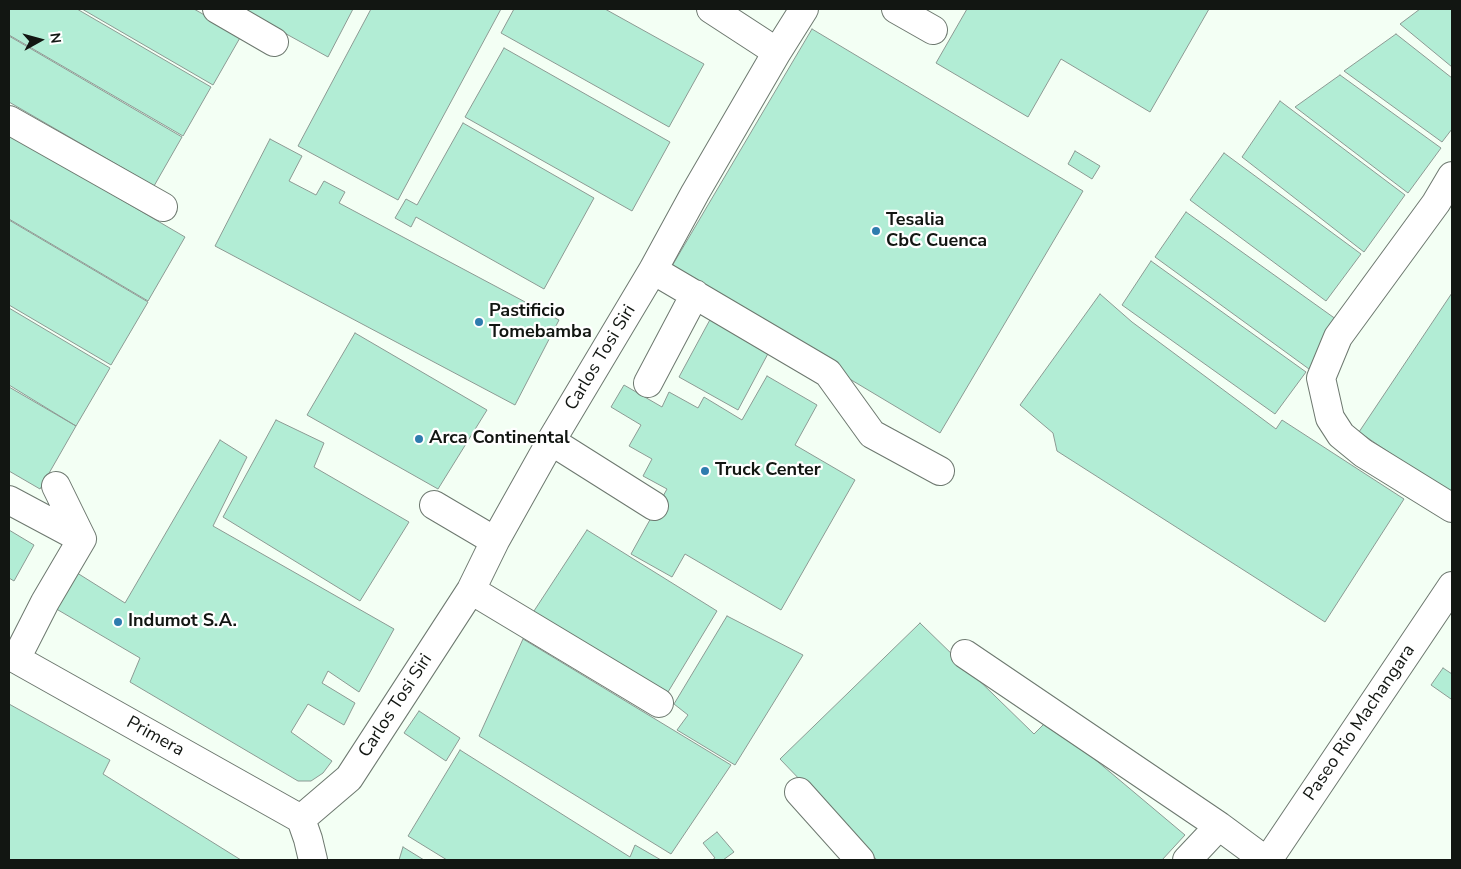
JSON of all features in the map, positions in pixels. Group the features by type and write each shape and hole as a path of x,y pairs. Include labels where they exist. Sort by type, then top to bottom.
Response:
{"street":[{"path":"217,9 274,42"},
{"path":"711,9 777,52"},
{"name":"Carlos Tosi Siri","path":"301,819 349,778 471,590 495,540 551,441 653,270 695,193 804,9"},
{"path":"896,9 933,30"},
{"path":"9,120 162,208"},
{"path":"1452,176 1436,204 1338,338 1321,378 1330,418 1341,435 1363,453 1452,508"},
{"path":"653,270 828,373 872,434 940,471"},
{"path":"648,383 695,294"},
{"path":"551,441 654,506"},
{"path":"56,486 82,539"},
{"path":"9,500 82,539"},
{"path":"434,505 495,540"},
{"path":"12,657 82,539"},
{"name":"Paseo Rio Machangara","path":"1266,860 1452,586"},
{"path":"471,590 658,703"},
{"path":"965,654 1219,826 1266,860"},
{"name":"Primera","path":"12,657 301,819"},
{"path":"799,792 860,860"},
{"path":"301,819 313,860"},
{"path":"1186,860 1219,826"}],"building":[{"path":"9,9 77,9 211,87 183,136 9,35"},
{"path":"82,9 194,9 241,36 213,85"},
{"path":"241,9 353,9 328,57"},
{"path":"371,9 501,9 398,200 298,146"},
{"path":"514,9 605,9 704,64 669,127 501,33"},
{"path":"967,9 1209,9 1150,112 1061,59 1028,117 936,63"},
{"path":"1420,9 1452,9 1452,67 1400,24"},
{"name":"Tesalia CbC Cuenca","path":"812,29 1083,191 940,433 669,271"},
{"path":"1396,34 1452,78 1452,129 1442,142 1344,71"},
{"path":"9,36 182,137 154,186 9,102"},
{"path":"504,48 670,142 632,211 465,117"},
{"path":"1340,75 1441,148 1408,193 1295,107"},
{"path":"1280,101 1405,195 1364,252 1242,157"},
{"path":"463,123 594,198 544,289 416,217 411,227 395,218 406,199 417,205"},
{"path":"9,134 185,237 148,301 9,219"},
{"path":"270,139 302,156 289,181 316,195 324,181 345,192 339,203 559,320 515,405 215,246"},
{"path":"1075,151 1100,166 1092,179 1068,164"},
{"path":"1224,153 1361,254 1326,301 1190,200"},
{"path":"1186,212 1340,322 1309,369 1155,257"},
{"path":"9,220 148,302 111,365 9,305"},
{"path":"1151,261 1306,372 1275,414 1122,305"},
{"path":"1452,293 1452,495 1359,432"},
{"path":"1100,294 1132,322 1276,429 1282,420 1404,499 1325,622 1057,451 1053,433 1020,405"},
{"path":"9,308 110,368 76,426 9,385"},
{"path":"712,316 771,348 738,410 679,377"},
{"path":"355,333 487,410 438,489 307,415"},
{"path":"767,376 817,405 795,445 855,480 781,610 685,554 672,577 631,554 667,489 643,476 652,459 629,446 641,425 611,407 624,385 662,407 669,392 698,408 704,397 742,420"},
{"path":"9,387 76,426 40,489 9,471"},
{"path":"276,420 324,443 314,467 409,522 360,601 223,517"},
{"path":"220,440 247,457 213,526 394,629 359,692 328,671 322,683 355,703 344,725 308,704 291,732 332,761 323,773 311,781 298,781 130,682 140,658 53,607 74,571 125,603"},
{"path":"9,530 34,545 14,581 9,578"},
{"path":"587,530 717,611 668,692 532,614"},
{"path":"727,616 803,655 735,765 677,730 688,715 674,704"},
{"path":"920,623 1034,734 1048,720 1185,835 1162,860 877,860 780,759"},
{"path":"523,639 731,765 671,854 479,736"},
{"path":"1443,668 1452,674 1451,699 1431,685"},
{"path":"9,704 110,760 103,774 241,860 9,860"},
{"path":"419,711 460,738 446,761 404,733"},
{"path":"460,750 630,857 635,845 661,860 447,860 408,836"},
{"path":"717,832 734,852 723,860 712,860 715,858 703,843"},
{"path":"403,847 424,860 399,860"}],"place":[{"name":"Tesalia CbC Cuenca","path":"876,231"},
{"name":"Pastificio Tomebamba","path":"479,322"},
{"name":"Arca Continental","path":"419,439"},
{"name":"Truck Center","path":"705,471"},
{"name":"Indumot S.A.","path":"118,622"}]}
